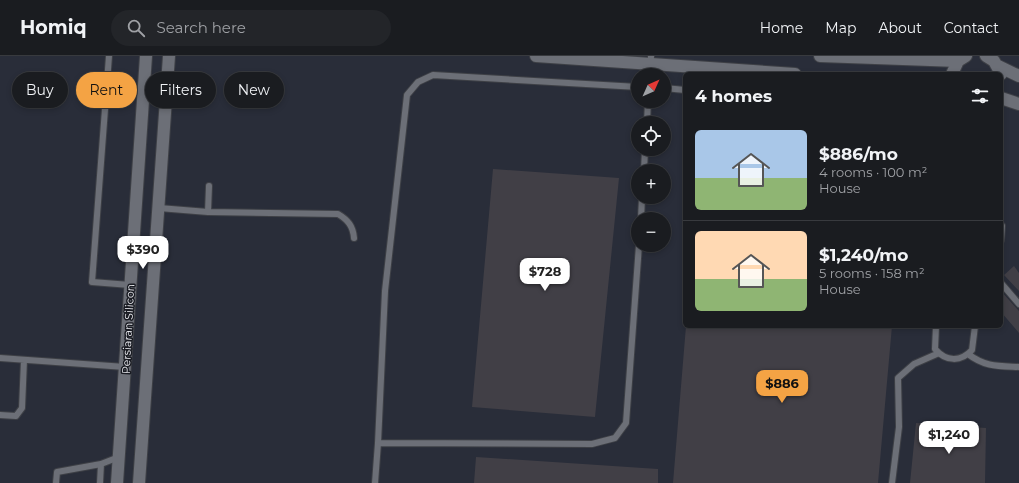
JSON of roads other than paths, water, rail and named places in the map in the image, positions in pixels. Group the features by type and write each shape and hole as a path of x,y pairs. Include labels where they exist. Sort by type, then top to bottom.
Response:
{"street":[{"name":"Persiaran Silicon","path":"117,483 146,56"},
{"name":"Persiaran Silicon","path":"139,483 169,56"},
{"path":"536,56 763,72"},
{"path":"820,56 963,57"},
{"path":"953,72 963,57"},
{"path":"995,63 1019,76"},
{"path":"1003,99 1019,104"}],"lane":[{"path":"109,56 92,282 130,285"},
{"path":"375,483 385,291 407,95 418,82 433,76 631,87"},
{"path":"671,89 683,90"},
{"path":"208,212 209,186"},
{"path":"159,208 208,212 338,214 345,218 353,228 354,238"},
{"path":"378,443 592,444 615,438 626,423 638,252"},
{"path":"1003,285 1019,304"},
{"path":"936,328 934,341 935,349 944,357 956,359 968,354 974,345 975,328"},
{"path":"892,483 899,427 898,378 914,364 939,353"},
{"path":"968,354 978,362 992,366 1019,367"},
{"path":"0,358 125,367"},
{"path":"0,415 16,416 22,408 24,360"},
{"path":"56,483 57,472 101,464 119,457"},
{"path":"100,483 101,464"}]}
